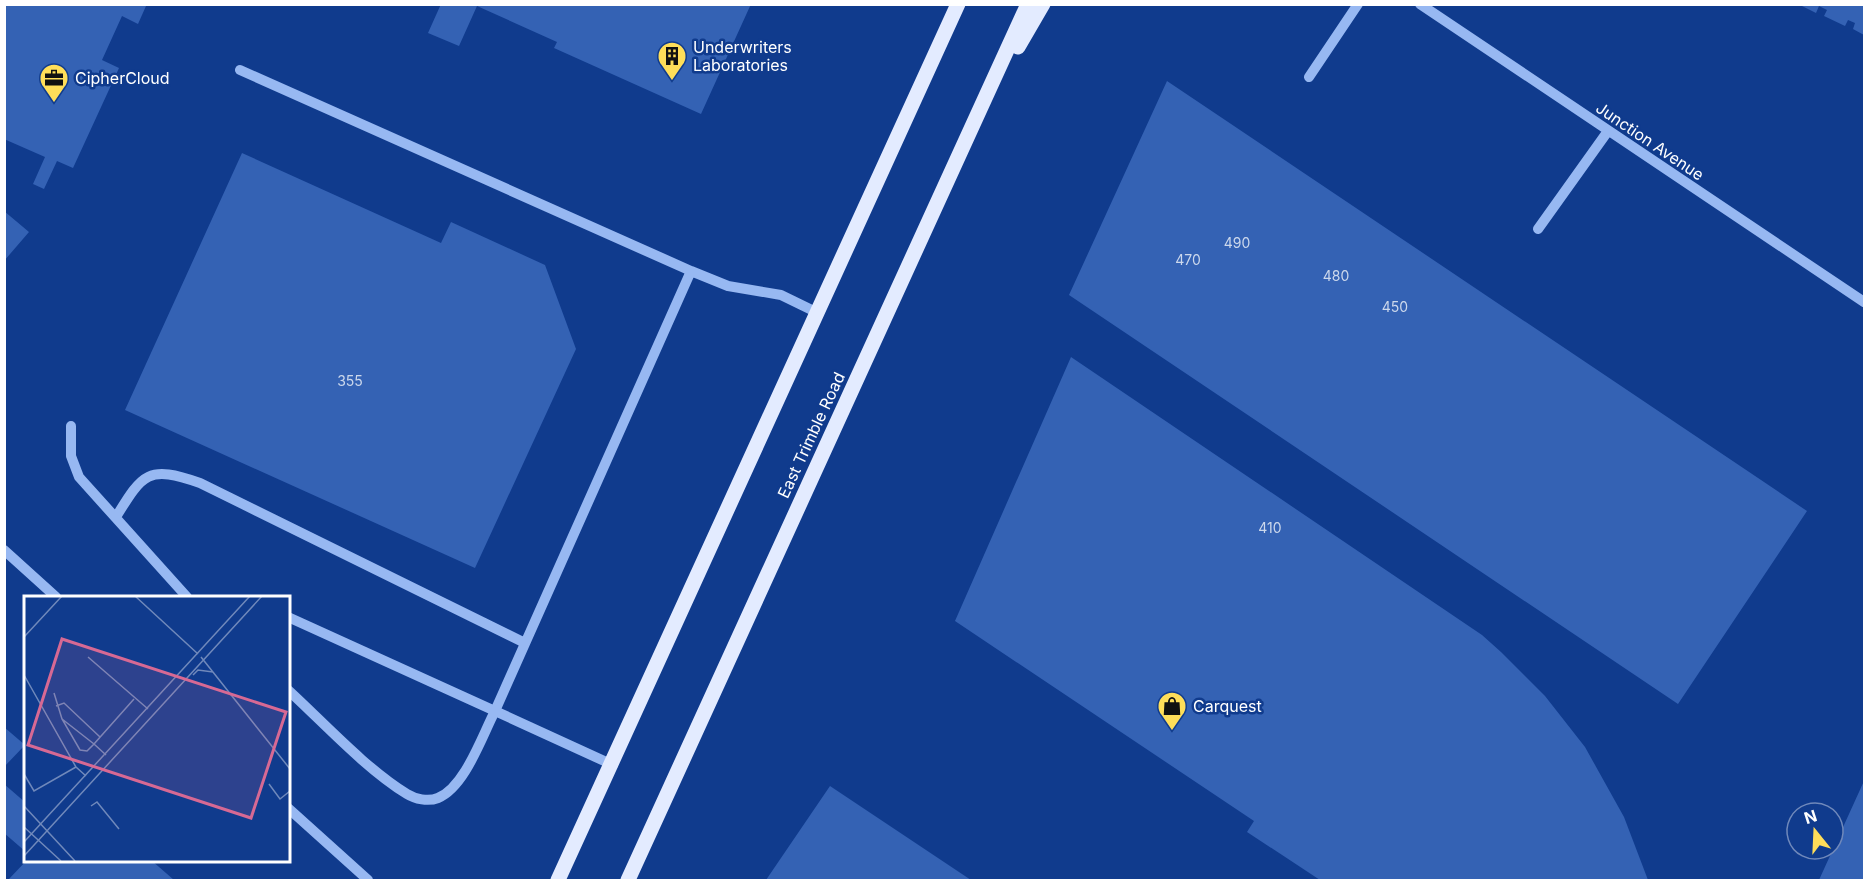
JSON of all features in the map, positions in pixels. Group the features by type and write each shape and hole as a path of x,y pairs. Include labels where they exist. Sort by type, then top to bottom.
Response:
{"main road":[{"path":"558,880 613,765 958,4"},
{"name":"East Trimble Road","path":"628,880 1028,4"},
{"path":"978,114 1043,4"}],"street":[{"path":"1309,77 1358,4"},
{"name":"Junction Avenue","path":"1420,4 1864,303"},
{"path":"240,70 691,271 728,286 781,295 818,313"},
{"path":"1538,229 1608,130"},
{"path":"290,692 375,769 407,794 423,800 437,798 459,783 495,711 691,271"},
{"path":"71,426 70,456 80,477 186,596"},
{"path":"116,517 138,482 156,474 172,473 200,483 525,643"},
{"path":"4,550 55,596"},
{"path":"290,618 613,765"},
{"path":"290,810 368,880"}],"building":[{"name":"CipherCloud","path":"4,4 146,6 138,24 122,16 102,60 119,68 73,168 57,161 44,189 33,184 45,157 4,139"},
{"name":"Underwriters Laboratories","path":"441,4 751,4 701,114 554,48 557,42 477,6 459,46 428,33"},
{"path":"1798,4 1864,4 1864,35 1853,29 1855,23 1848,20 1845,26 1824,16 1827,10 1819,6 1816,13"},
{"path":"1167,81 1807,511 1678,704 1069,295"},
{"path":"242,153 441,243 451,222 545,265 576,349 475,568 125,410"},
{"path":"4,211 29,232 4,261"},
{"path":"1071,357 1482,635 1501,652 1545,696 1585,747 1624,817 1648,880 1320,880 1247,832 1254,821 955,621"},
{"path":"4,727 24,746 4,767"},
{"path":"1864,781 1864,880 1819,880 1828,861 1845,861 1845,823"},
{"path":"4,784 24,801 24,850 4,833"},
{"path":"830,786 971,880 766,880"},
{"path":"26,861 152,861 174,880 8,880"}],"place":[{"name":"Underwriters Laboratories","path":"672,82"},
{"name":"CipherCloud","path":"54,104"},
{"name":"Carquest","path":"1172,732"}]}
